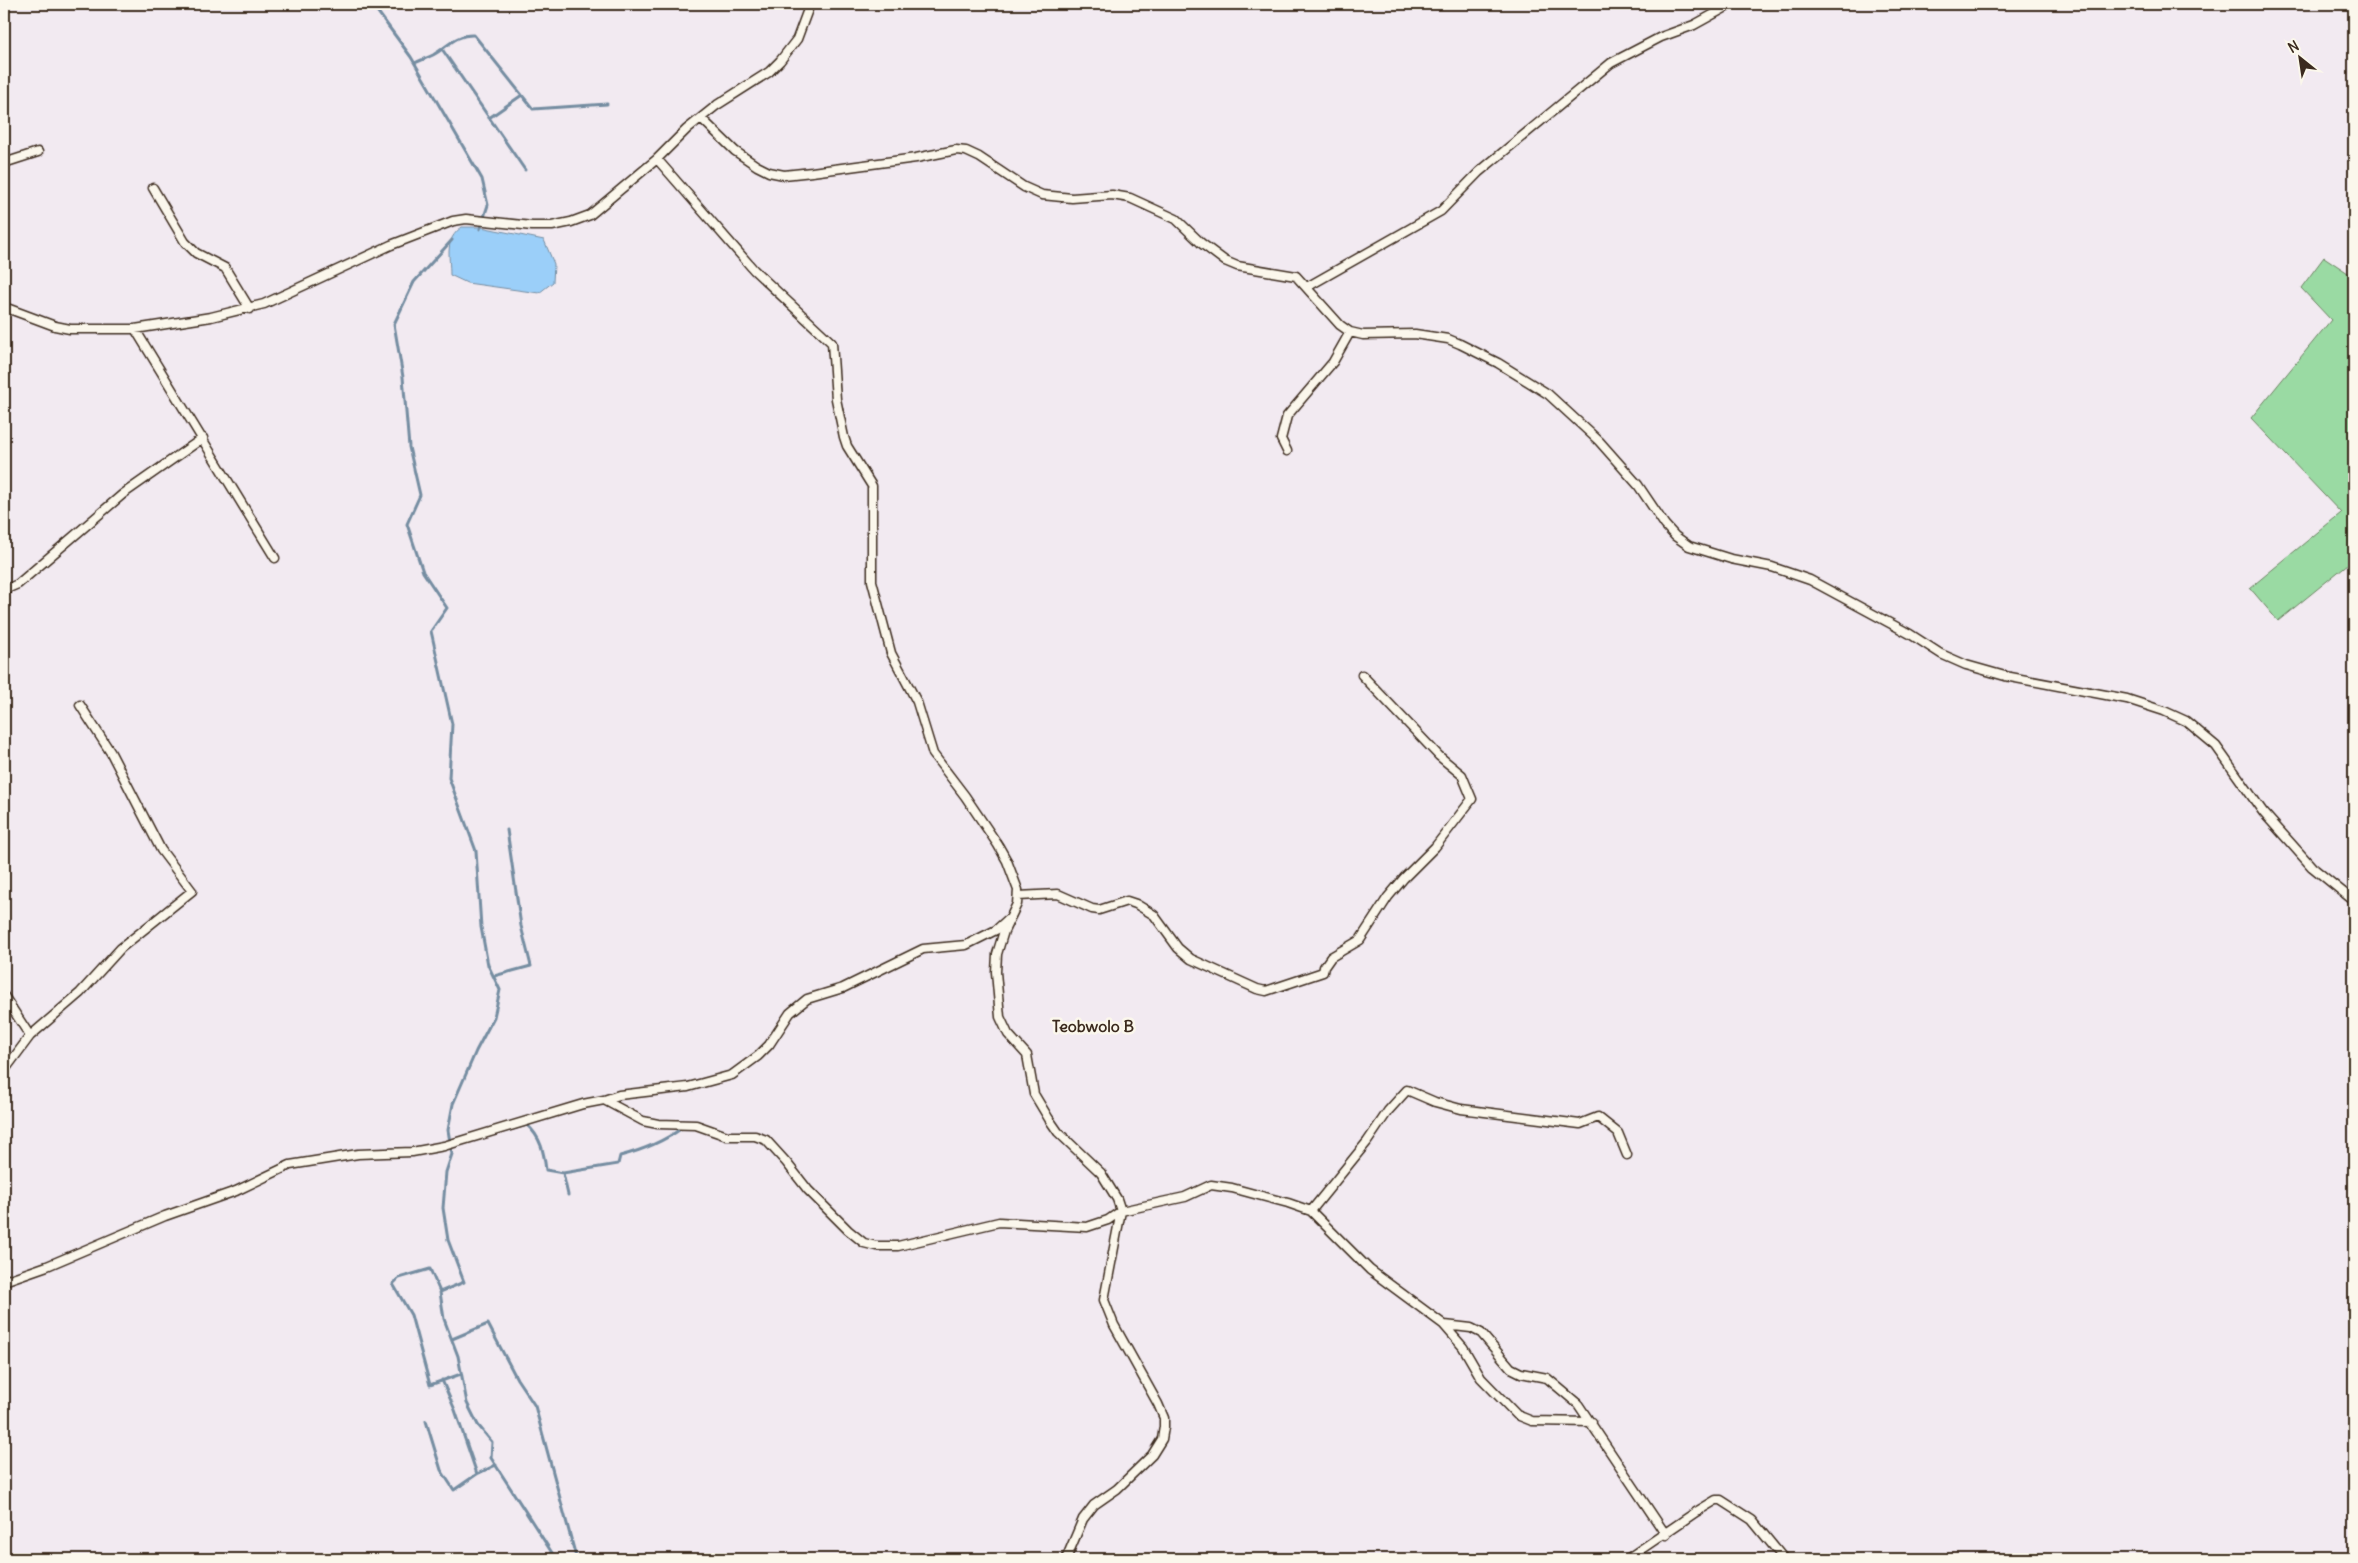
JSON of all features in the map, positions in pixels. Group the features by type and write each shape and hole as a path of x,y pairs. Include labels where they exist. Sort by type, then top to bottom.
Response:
{"street":[{"path":"4,307 55,326 70,329 135,330 250,309 295,291 391,245 453,221 466,219 532,226 562,225 590,216 657,159 670,144 701,118 769,72 797,38 810,4"},
{"path":"1307,287 1441,211 1479,172 1611,63 1661,37 1694,25 1732,4"},
{"path":"701,118 734,151 756,166 769,172 784,175 916,158 956,150 966,151 1032,191 1042,195 1072,198 1112,196 1140,202 1176,219 1201,243 1225,261 1237,266 1290,274 1300,279 1340,325 1350,332 1363,335 1408,334 1448,339 1498,363 1544,391 1599,440 1634,481 1675,536 1689,546 1731,559 1772,567 1810,580 1910,634 1941,654 1966,665 2005,676 2127,699 2164,711 2186,721 2216,746 2263,812 2312,866 2354,900"},
{"path":"4,163 38,152"},
{"path":"657,159 754,270 832,343 836,399 844,437 847,446 872,486 872,581 891,653 917,702 932,754 965,796 998,845 1014,877 1018,896 997,954 996,972 1000,1018 1008,1034 1027,1054 1030,1062 1032,1085 1045,1113 1058,1132 1101,1173 1117,1199 1121,1210 1104,1300 1114,1325 1158,1404 1164,1418 1164,1427 1162,1439 1152,1455 1117,1489 1094,1505 1088,1512 1076,1534 1066,1559"},
{"path":"152,188 185,242 196,253 225,268 250,309"},
{"path":"135,330 275,558"},
{"path":"1287,451 1281,439 1287,416 1334,362 1350,332"},
{"path":"4,590 18,584 123,494 203,438"},
{"path":"1018,896 1058,894 1092,909 1099,910 1120,902 1136,904 1154,915 1178,948 1191,959 1257,990 1266,991 1323,972 1331,957 1360,940 1399,884 1435,847 1472,799 1462,775 1439,756 1362,676"},
{"path":"4,1071 30,1036 80,993 122,948 192,891 162,850 111,753 80,705"},
{"path":"4,1281 47,1266 165,1216 236,1191 290,1165 358,1154 412,1152 444,1146 619,1095 688,1087 732,1075 758,1056 769,1044 790,1013 807,998 843,988 923,949 966,945 996,930 1012,916"},
{"path":"4,996 30,1036"},
{"path":"1311,1211 1355,1158 1388,1111 1407,1090 1435,1102 1461,1109 1580,1124 1598,1117 1618,1133 1627,1155"},
{"path":"604,1100 643,1121 658,1124 696,1125 727,1136 755,1136 766,1140 808,1190 848,1230 864,1243 876,1246 898,1246 999,1222 1087,1226 1108,1220 1121,1210 1185,1197 1211,1185 1255,1194 1311,1211 1370,1270 1443,1324 1463,1347 1481,1378 1517,1415 1532,1421 1592,1422"},
{"path":"1443,1324 1471,1328 1481,1332 1511,1368 1521,1373 1547,1378 1578,1404 1592,1422 1666,1534"},
{"path":"1627,1559 1716,1500 1721,1500 1752,1520 1784,1559"}],"green space":[{"path":"2324,257 2354,277 2354,559 2278,621 2250,588 2341,513 2251,418 2331,320 2301,288"}],"water":[{"path":"462,227 481,227 544,240 554,264 553,282 539,293 467,283 450,275 450,242 456,232"}],"waterway":[{"path":"372,4 411,57 482,179 488,205 480,229"},
{"path":"415,63 433,55 457,39 467,35 474,35 533,109 607,104"},
{"path":"442,49 525,170"},
{"path":"489,118 522,95"},
{"path":"452,240 414,282 394,324 403,377 409,447 420,495 407,524 423,572 447,608 431,631 452,724 449,778 476,851 481,927 488,965 500,990 494,1017 476,1051 453,1104 448,1130 452,1154 446,1172 443,1208 448,1240 464,1282 440,1292 444,1319 458,1356 467,1403 478,1425 492,1442 491,1458 556,1559"},
{"path":"494,976 531,966 521,926 507,830"},
{"path":"502,1132 527,1125 536,1135 541,1146 546,1170 563,1173 618,1164 620,1156 652,1145 682,1128"},
{"path":"563,1173 568,1195"},
{"path":"440,1292 430,1269 399,1278 393,1284 411,1315 430,1385 461,1374"},
{"path":"452,1339 488,1324 517,1379 535,1406 575,1559"},
{"path":"442,1380 455,1410 477,1474"},
{"path":"426,1421 441,1470 454,1490 477,1474 496,1465"}],"district":[{"name":"Teobwolo B","path":"1093,1026"}]}
